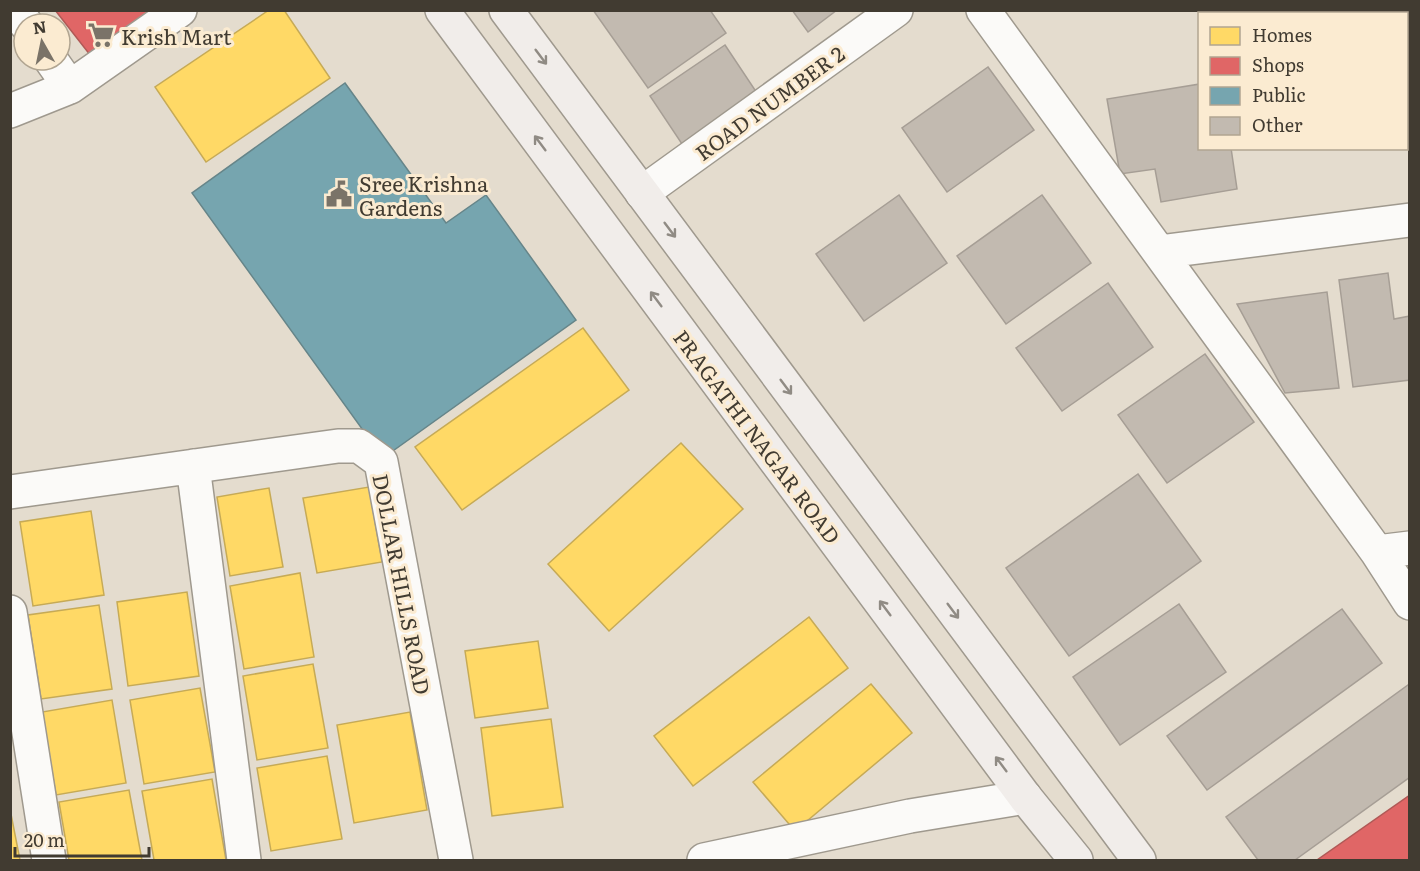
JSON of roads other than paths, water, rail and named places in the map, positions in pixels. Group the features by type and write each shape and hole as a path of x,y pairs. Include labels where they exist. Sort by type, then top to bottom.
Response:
{"main road":[{"name":"PRAGATHI NAGAR ROAD","path":"442,10 1025,797 1076,861"},
{"path":"506,10 1139,861"}],"street":[{"path":"10,111 70,87 180,10"},
{"name":"ROAD NUMBER 2","path":"642,193 896,10"},
{"path":"983,10 1377,552 1410,603"},
{"path":"59,72 70,87"},
{"path":"1159,252 1410,220"},
{"name":"DOLLAR HILLS ROAD","path":"10,492 338,446 359,446 381,462 456,861"},
{"path":"193,466 244,861"},
{"path":"1377,552 1410,548"},
{"path":"10,612 49,861"},
{"path":"704,861 910,816 1025,797"}],"place":[{"name":"Krish Mart","path":"101,35"},
{"name":"Sree Krishna Gardens","path":"339,194"}]}
